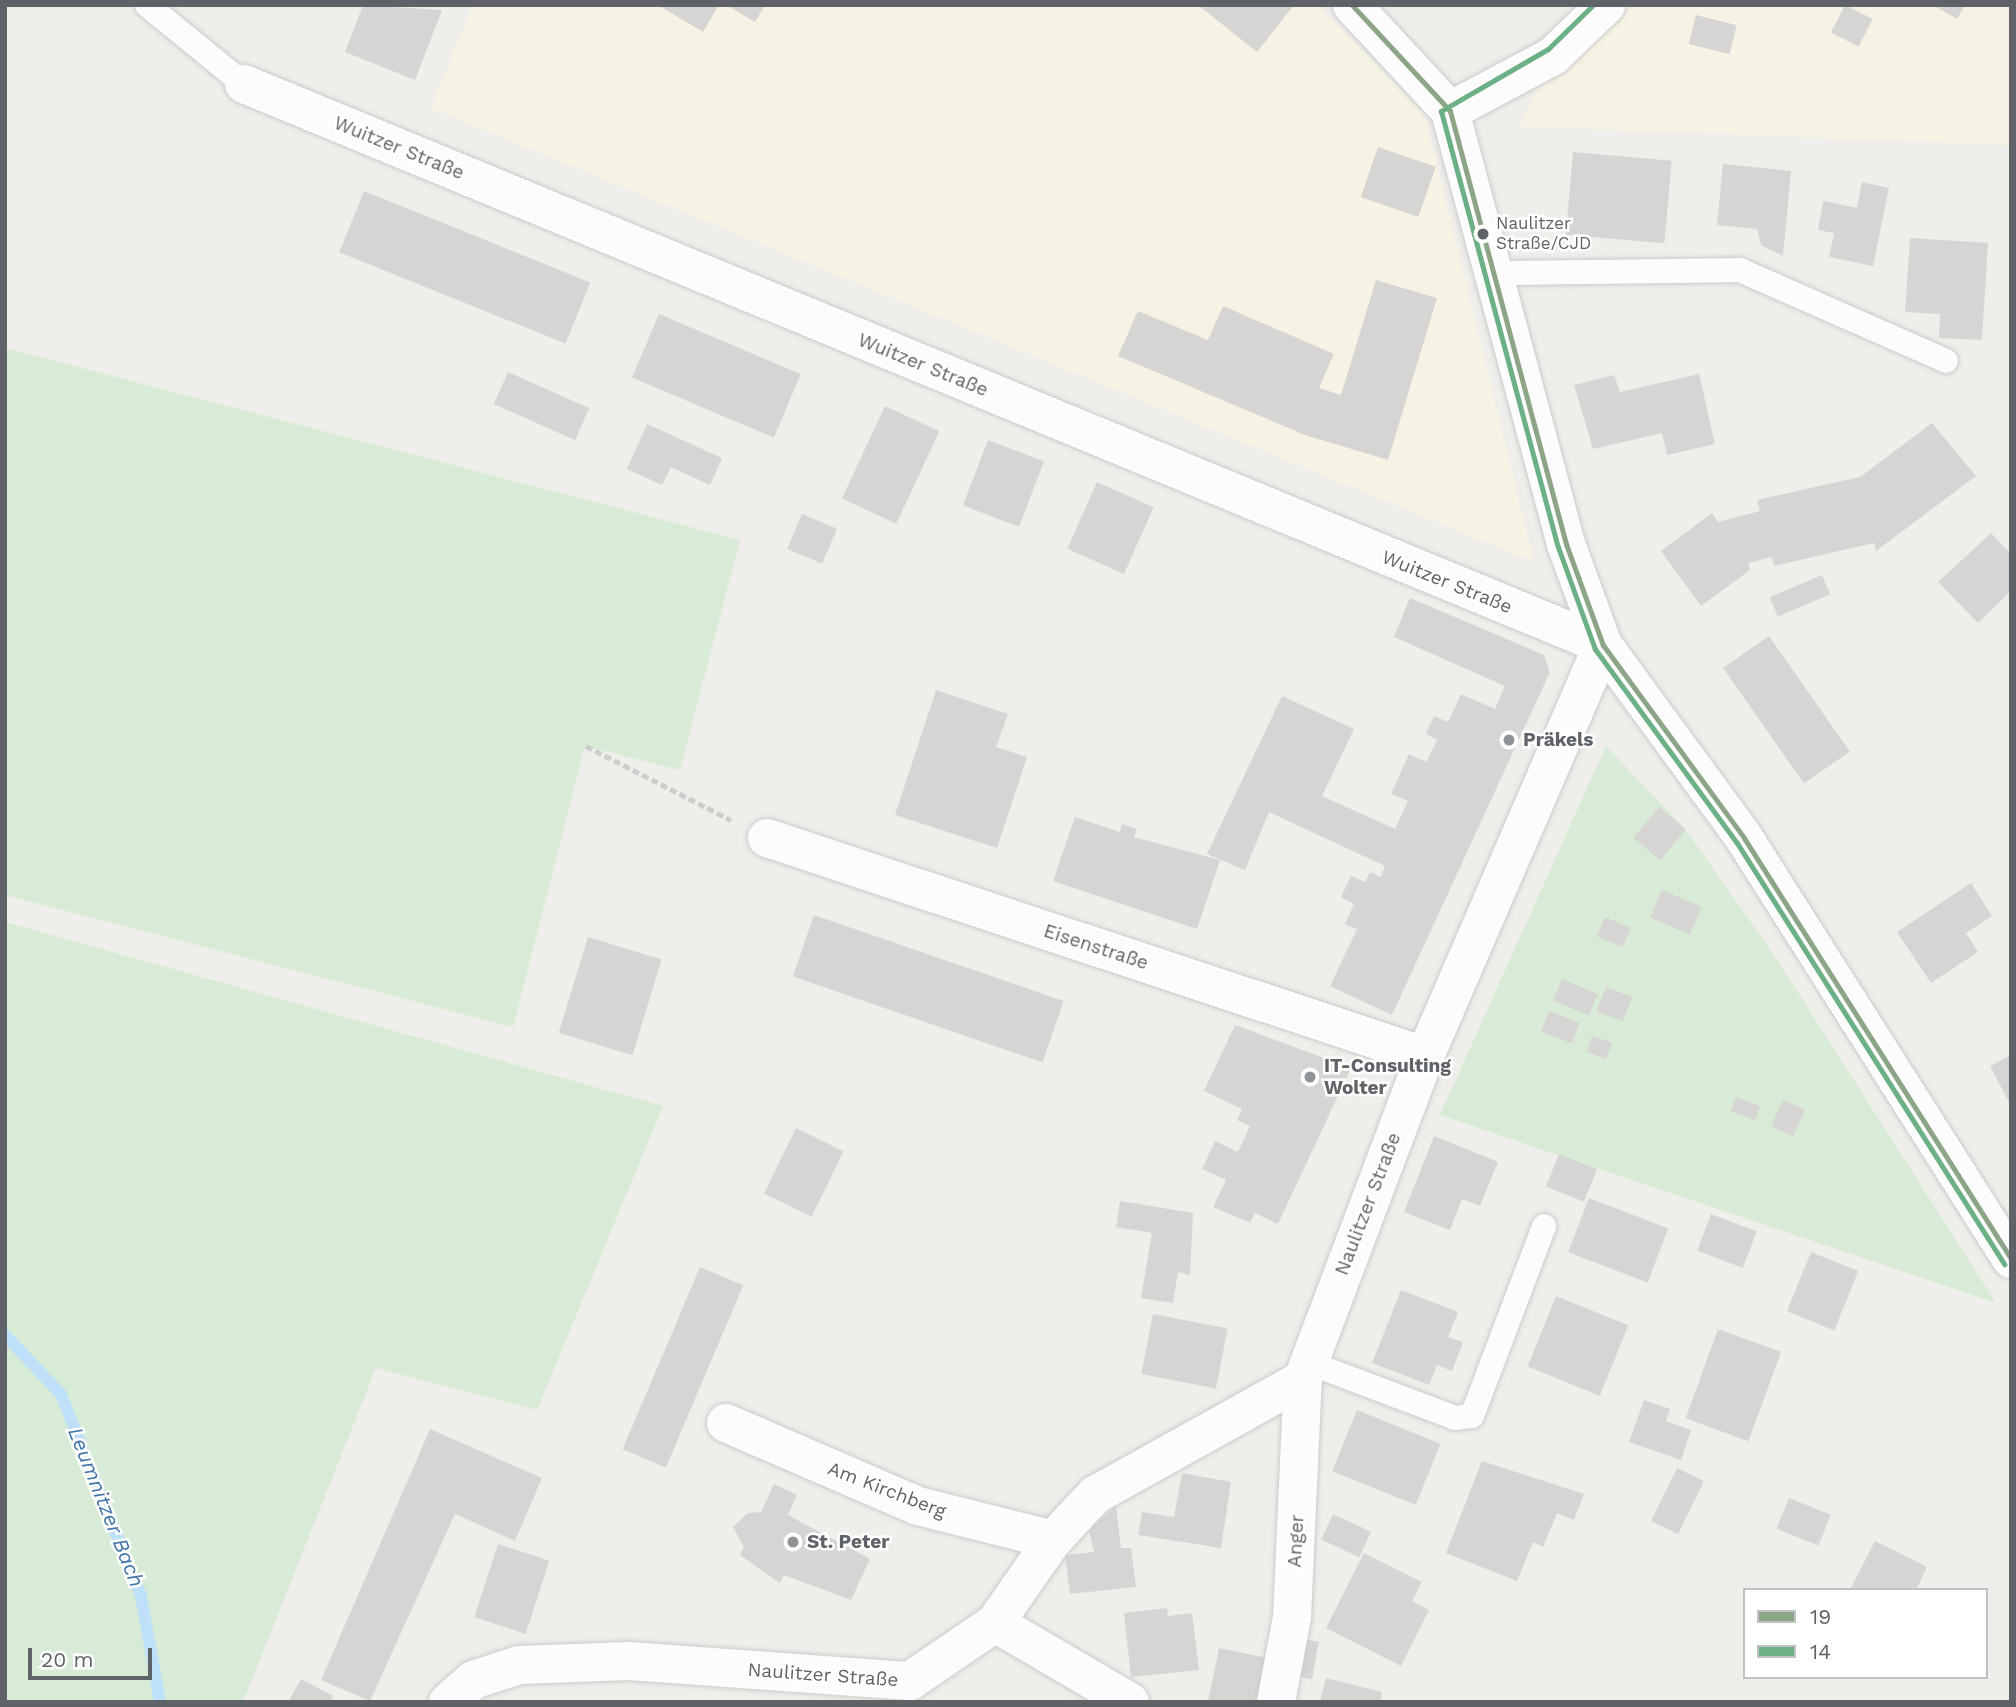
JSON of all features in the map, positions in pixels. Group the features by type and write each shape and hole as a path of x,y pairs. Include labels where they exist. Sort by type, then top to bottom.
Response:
{"street":[{"path":"1352,5 1450,111 1498,273 1566,544 1603,645 1744,838 2011,1259"},
{"path":"1450,111 1552,56 1606,5"},
{"name":"Wuitzer Straße","path":"244,84 1603,645"},
{"name":"Naulitzer Straße","path":"448,1702 472,1680 532,1665 629,1661 910,1681 995,1623 1053,1540 1095,1495 1305,1370 1425,1056 1603,645"},
{"name":"Eisenstraße","path":"767,838 1425,1056"},
{"name":"Anger","path":"1276,1702 1292,1617 1305,1370"},
{"name":"Am Kirchberg","path":"726,1423 918,1506 1053,1540"},
{"path":"995,1623 1129,1702"}],"lane":[{"path":"147,5 244,84"},
{"path":"1498,273 1740,270 1946,360"},
{"path":"1305,1370 1455,1418 1472,1416 1544,1226"}],"path":[{"path":"586,746 767,838"}],"shaded area":[{"path":"473,5 1318,5 1425,116 1534,562 431,108"},
{"path":"1582,5 2011,5 2011,145 1519,126"}],"green space":[{"path":"5,348 740,540 680,770 585,746 513,1027 5,895"},
{"path":"1606,746 1686,830 1776,958 1996,1303 1440,1115"},
{"path":"5,922 663,1106 537,1410 376,1368 243,1702 5,1702"}],"building":[{"path":"363,5 442,10 415,80 345,52"},
{"path":"658,5 719,5 703,32"},
{"path":"726,5 765,5 755,22"},
{"path":"1198,5 1294,5 1257,52"},
{"path":"1845,5 1873,19 1859,47 1831,33"},
{"path":"1933,5 1965,5 1957,19"},
{"path":"1696,15 1737,25 1729,54 1689,44"},
{"path":"1378,147 1436,167 1418,217 1361,197"},
{"path":"1573,152 1672,161 1664,243 1566,235"},
{"path":"1723,164 1791,171 1783,256 1761,245 1757,229 1717,225"},
{"path":"1862,182 1889,188 1873,266 1829,257 1834,233 1818,230 1823,201 1857,208"},
{"path":"364,191 590,282 566,344 339,252"},
{"path":"1910,238 1988,243 1982,340 1939,338 1940,314 1905,312"},
{"path":"1376,280 1437,298 1388,460 1305,435 1118,356 1138,311 1208,340 1223,306 1334,354 1319,388 1341,395"},
{"path":"659,314 801,374 774,438 632,378"},
{"path":"508,372 589,408 575,440 494,404"},
{"path":"1699,374 1715,444 1667,455 1662,433 1593,449 1574,385 1614,375 1620,392"},
{"path":"885,406 939,431 896,524 842,498"},
{"path":"1932,423 1976,476 1876,551 1874,543 1774,566 1772,557 1748,563 1750,570 1701,606 1661,551 1712,513 1718,522 1760,511 1757,500 1860,477"},
{"path":"647,424 722,458 710,485 671,467 662,485 627,469"},
{"path":"988,440 1044,462 1019,527 963,505"},
{"path":"1097,482 1154,507 1124,574 1067,549"},
{"path":"802,514 837,529 822,564 787,549"},
{"path":"1991,533 2011,554 2011,591 1978,623 1938,582"},
{"path":"1822,575 1830,594 1778,617 1770,597"},
{"path":"1410,598 1544,655 1550,672 1392,1015 1330,986 1357,929 1345,924 1354,904 1341,897 1351,876 1365,882 1370,872 1381,877 1385,866 1269,812 1245,870 1207,854 1282,696 1354,729 1322,796 1395,829 1408,801 1391,794 1409,754 1426,762 1437,740 1426,734 1434,716 1448,722 1461,694 1495,709 1505,686 1394,637"},
{"path":"1769,636 1850,752 1804,784 1723,668"},
{"path":"936,690 1008,714 996,747 1027,757 997,848 895,815"},
{"path":"1659,807 1686,829 1660,860 1633,838"},
{"path":"1075,817 1120,832 1122,824 1137,829 1134,837 1220,860 1197,929 1053,881"},
{"path":"1971,883 1992,916 1966,933 1978,952 1931,983 1897,932"},
{"path":"1662,890 1702,907 1690,934 1650,918"},
{"path":"814,915 1064,1001 1042,1062 793,976"},
{"path":"1605,917 1631,928 1623,947 1597,936"},
{"path":"588,937 662,960 632,1055 559,1033"},
{"path":"1562,979 1598,994 1589,1015 1553,1000"},
{"path":"1606,987 1632,997 1623,1021 1597,1011"},
{"path":"1549,1011 1580,1023 1572,1043 1541,1032"},
{"path":"1235,1025 1351,1068 1278,1224 1255,1213 1250,1223 1213,1207 1226,1180 1202,1169 1215,1141 1238,1152 1250,1126 1237,1120 1242,1109 1204,1091"},
{"path":"1592,1036 1612,1043 1606,1059 1586,1052"},
{"path":"2011,1055 2011,1106 1990,1066"},
{"path":"1736,1097 1760,1106 1755,1120 1731,1111"},
{"path":"1783,1100 1805,1110 1793,1136 1771,1126"},
{"path":"796,1128 844,1151 812,1217 764,1194"},
{"path":"1434,1136 1498,1162 1480,1206 1462,1199 1450,1230 1404,1212"},
{"path":"1559,1154 1597,1169 1584,1202 1546,1186"},
{"path":"1589,1198 1668,1228 1648,1283 1568,1252"},
{"path":"1120,1201 1193,1213 1190,1275 1178,1272 1173,1303 1141,1298 1152,1233 1116,1227"},
{"path":"1711,1214 1757,1232 1743,1268 1697,1250"},
{"path":"1811,1252 1858,1271 1834,1330 1787,1311"},
{"path":"700,1267 743,1285 666,1468 623,1449"},
{"path":"1401,1290 1458,1312 1448,1337 1463,1342 1452,1371 1437,1365 1429,1385 1372,1363"},
{"path":"1556,1296 1628,1325 1600,1396 1528,1366"},
{"path":"1153,1314 1228,1329 1216,1388 1141,1374"},
{"path":"1718,1329 1781,1352 1748,1441 1686,1418"},
{"path":"1644,1400 1670,1409 1666,1421 1691,1430 1681,1460 1629,1442"},
{"path":"1357,1410 1440,1444 1416,1505 1332,1471"},
{"path":"430,1429 542,1478 515,1541 455,1514 370,1701 321,1680"},
{"path":"1482,1461 1584,1494 1574,1520 1557,1513 1543,1547 1533,1542 1517,1581 1446,1553"},
{"path":"1677,1468 1704,1481 1678,1534 1651,1521"},
{"path":"1182,1473 1231,1482 1221,1548 1138,1535 1142,1512 1174,1517"},
{"name":"St. Peter","path":"774,1484 797,1495 788,1515 870,1559 851,1600 784,1575 780,1583 740,1555 744,1547 733,1527 748,1513 761,1512"},
{"path":"1789,1498 1831,1515 1818,1545 1777,1529"},
{"path":"1116,1506 1121,1548 1131,1548 1136,1587 1070,1594 1065,1555 1094,1552 1089,1530"},
{"path":"1333,1514 1371,1532 1359,1557 1321,1539"},
{"path":"1875,1541 1927,1567 1917,1588 1851,1588"},
{"path":"498,1544 549,1561 526,1634 474,1617"},
{"path":"1364,1553 1422,1582 1412,1601 1429,1610 1401,1666 1326,1628"},
{"path":"1167,1608 1168,1616 1192,1613 1199,1670 1131,1677 1124,1613"},
{"path":"1297,1638 1319,1642 1312,1679 1290,1675"},
{"path":"1219,1648 1267,1658 1258,1702 1208,1702"},
{"path":"1326,1678 1382,1692 1380,1702 1320,1702"},
{"path":"301,1679 333,1696 330,1702 288,1702"}],"waterway":[{"name":"Leumnitzer Bach","path":"5,1335 61,1394 141,1596 160,1702"}],"transit line":[{"name":"19","path":"1352,5 1450,111 1566,544 1603,645 1744,838 2011,1259"},
{"name":"14","path":"1593,5 1548,49 1441,111 1558,547 1595,649 1737,843 2004,1264"}],"place":[{"name":"Naulitzer Straße/CJD","path":"1483,234"},
{"name":"Präkels","path":"1509,740"},
{"name":"IT-Consulting Wolter","path":"1310,1077"},
{"name":"St. Peter","path":"793,1542"}]}
